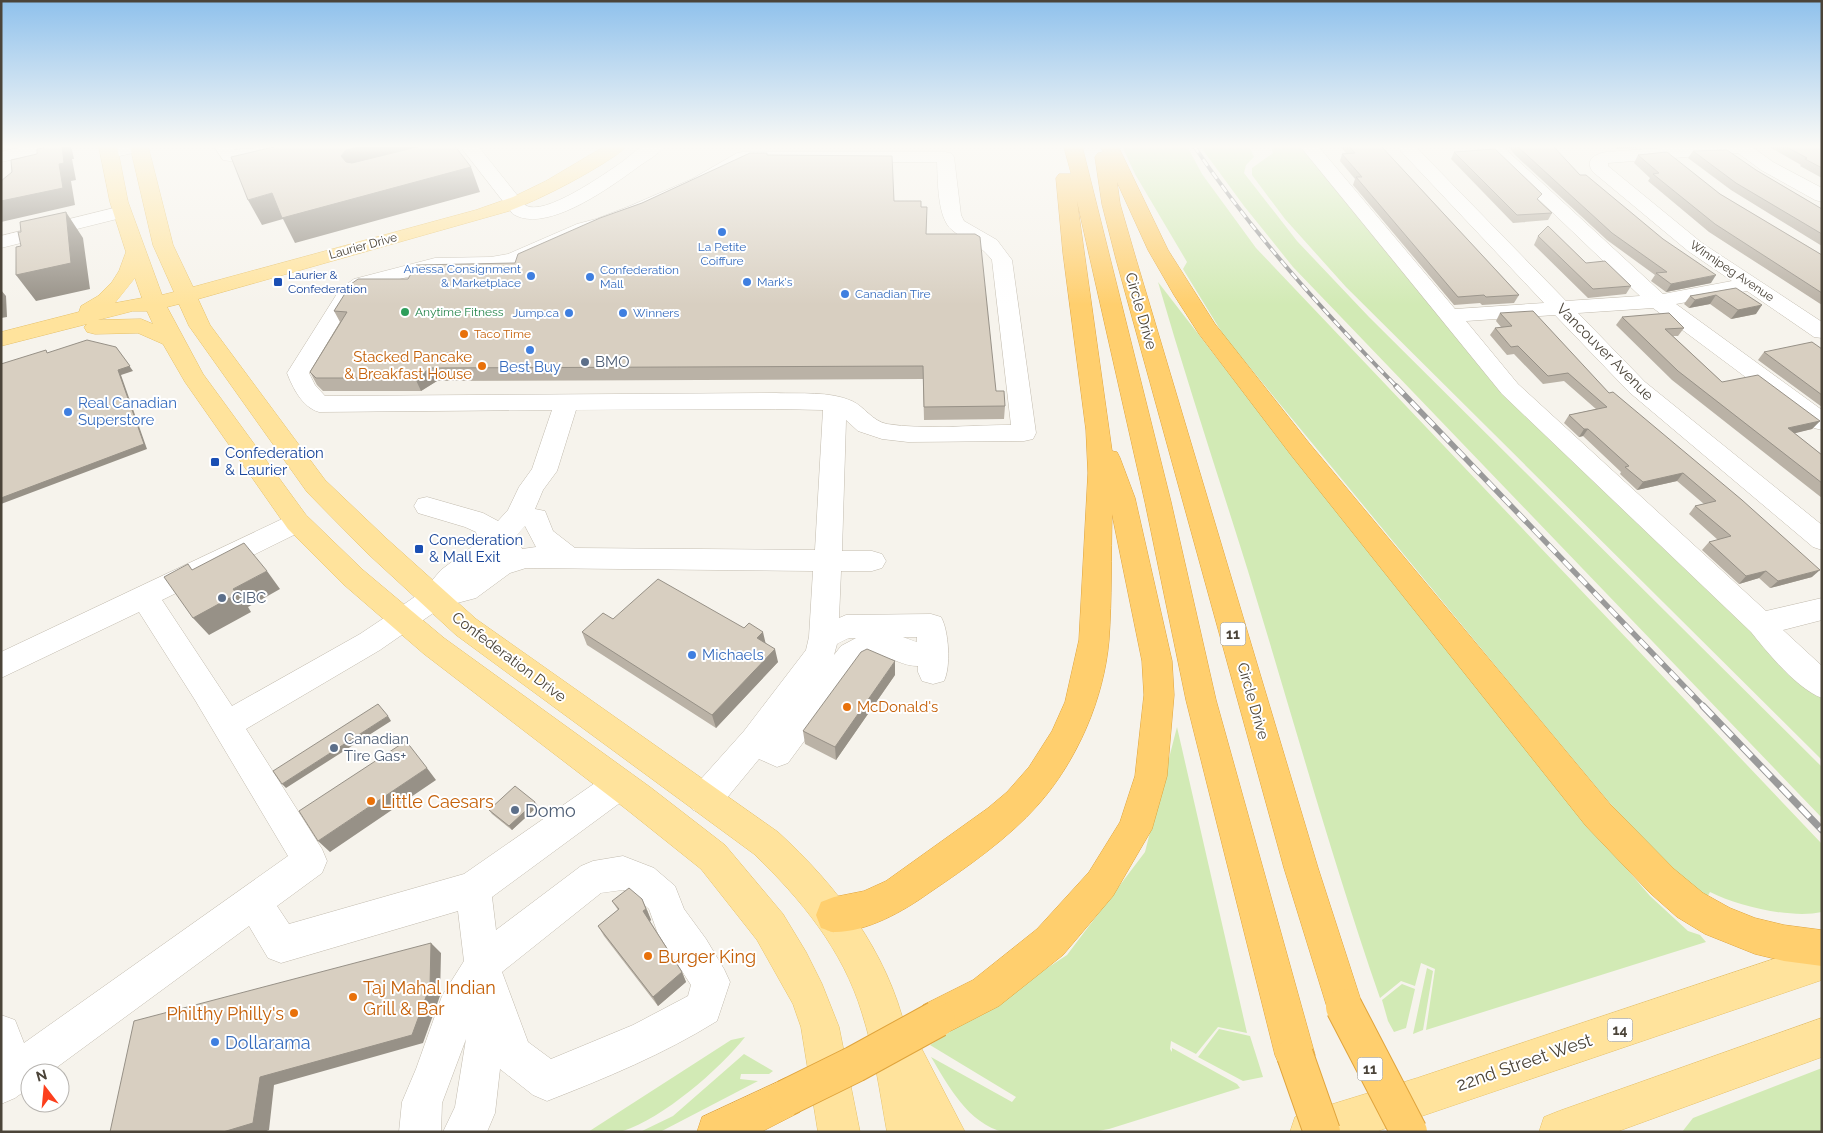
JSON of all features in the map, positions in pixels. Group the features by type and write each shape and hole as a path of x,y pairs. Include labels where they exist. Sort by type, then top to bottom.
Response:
{"highway":[{"path":"834,915 865,908 880,902 922,877 984,832 1027,793 1066,737 1084,692 1094,640 1101,473 1098,430 1067,199"},
{"name":"Circle Drive","path":"1086,199 1158,502 1200,700 1295,1054 1322,1132"},
{"path":"1107,199 1111,204"},
{"name":"Circle Drive","path":"1110,199 1301,868 1344,1007 1396,1132"},
{"path":"1134,199 1158,250 1184,295 1207,329 1300,449 1598,815 1649,868 1690,905 1718,921 1755,936 1784,943 1822,948"},
{"path":"717,1132 855,1064 986,993 1050,942 1080,909 1101,884 1135,829 1151,776 1159,695 1156,660 1122,498 1098,430"},
{"path":"1344,1007 1409,1132"}],"main road":[{"path":"119,199 122,212 155,304 172,340 193,377 297,522 353,577 434,646 620,784 713,857 770,927 809,996 820,1028 839,1132"},
{"name":"Confederation Drive","path":"152,199 163,245 200,326 316,486 433,599 486,642 766,843 798,872 834,915 856,952 881,1009 908,1132"},
{"name":"Laurier Drive","path":"1,339 138,314 155,304 185,295 483,214 524,199"},
{"path":"163,245 189,269 206,274 236,273 309,260"},
{"path":"66,327 117,290 128,275 136,252"},
{"path":"215,349 211,323 215,307 223,298 233,290 309,260"},
{"path":"66,327 130,324 141,326 172,340"},
{"name":"Laurier Drive","path":"1,349 66,327"},
{"name":"22nd Street West","path":"1310,1132 1418,1098 1822,961"},
{"path":"881,1009 917,1082 945,1132"},
{"path":"1559,1132 1822,1037"}],"street":[{"path":"510,199 525,213 539,213 555,209 574,199"},
{"path":"662,199 616,219 584,228 535,236 504,261 435,264 361,283 347,293 298,373 305,388 319,404 566,404 767,401 835,403 846,406 867,425 882,431 908,434 1024,433 1002,260 990,244 956,225 950,215 949,199"},
{"path":"1353,199 1510,389 1761,624 1780,646 1822,685"},
{"name":"Vancouver Avenue","path":"1456,199 1637,387 1822,540"},
{"path":"1549,199 1658,301 1822,422"},
{"name":"Winnipeg Avenue","path":"1637,199 1695,247 1822,332"},
{"path":"1,242 122,212"},
{"path":"483,214 510,218 535,236"},
{"path":"1450,316 1658,301 1750,284"},
{"path":"766,747 819,655 824,637 835,403"},
{"path":"227,724 370,642 433,599 466,590 496,556 532,487 544,472 566,404"},
{"path":"496,556 522,540 536,518 548,488 544,472"},
{"path":"426,506 474,520 488,527 496,556"},
{"path":"536,518 539,533 550,545 571,558"},
{"path":"1,666 297,522"},
{"path":"496,556 645,560 872,561"},
{"path":"1,1034 9,1079 310,861 227,724 144,596"},
{"path":"1761,624 1822,609"},
{"path":"705,800 766,747 851,654 872,645 891,645 912,654 931,668 930,626 846,627 824,637"},
{"path":"255,902 281,945 473,889 620,784"},
{"path":"420,1132 422,1102 434,1074 456,1010 487,980 573,895 593,878 624,872 642,880 662,898 672,921 711,982 704,1008 676,1026 547,1081 514,1056 487,980 473,889"},
{"path":"463,1132 475,1113 487,980"}],"green space":[{"path":"1150,199 1220,199 1256,248 1822,844 1822,912 1795,914 1765,910 1735,902 1710,892 1706,899 1658,856 1608,801 1517,692 1224,336 1183,269 1187,262"},
{"path":"1239,199 1264,199 1297,241 1369,317 1822,767 1822,818 1293,267"},
{"path":"1270,199 1346,199 1486,368 1822,693 1822,760 1346,287 1285,219"},
{"path":"1158,282 1261,415 1583,818 1650,896 1688,931 1700,935 1706,942 1426,1030 1435,969 1421,963 1415,986 1401,981 1380,998 1328,839 1248,571"},
{"path":"1177,727 1247,1033 1218,1027 1196,1054 1171,1041 1170,1049 1172,1052 1172,1048 1237,1084 1240,1088 1109,1129 1092,1132 1004,1132 991,1128 980,1121 960,1102 931,1057 1012,1102 1016,1097 930,1045 1067,955 1145,852"},
{"path":"1427,968 1433,971 1423,1030 1413,1034"},
{"path":"1402,984 1415,989 1406,1028 1394,1032 1388,1021 1382,1000"},
{"path":"1219,1029 1250,1036 1263,1077 1243,1081 1198,1057"},
{"path":"745,1037 706,1078 655,1116 623,1131 588,1132 731,1040"},
{"path":"744,1054 773,1071 769,1074 741,1074 740,1079 758,1081 660,1132 640,1132 673,1116"},
{"path":"1822,1068 1822,1132 1682,1132 1693,1118"}],"building":[{"path":"274,199 353,199 282,218"},
{"path":"651,199 894,199 894,201 921,201 921,207 927,207 926,234 975,234 980,237 996,391 1004,391 1005,406 924,407 923,366 431,368 415,378 316,378 310,372 347,312 334,311 351,284 358,279 408,279 416,265 515,263 518,254 600,218"},
{"path":"1375,199 1430,199 1519,295 1458,297"},
{"path":"1501,199 1537,199 1552,213 1517,215"},
{"path":"1575,199 1615,199 1663,239 1716,275 1671,284 1656,273 1667,272 1612,233"},
{"path":"1684,199 1728,199 1822,255 1822,293 1715,224"},
{"path":"1763,199 1805,199 1822,209 1822,234"},
{"path":"66,212 71,263 16,275 16,247 21,246 18,232 21,232 20,222"},
{"path":"1548,226 1586,263 1605,261 1631,286 1593,289 1538,236"},
{"path":"1736,288 1762,305 1738,310 1716,295 1695,300 1690,296"},
{"path":"1533,311 1609,393 1613,392 1742,500 1820,570 1778,581 1766,571 1746,576 1709,542 1731,536 1695,506 1716,501 1683,473 1643,482 1625,467 1629,466 1588,429 1584,429 1569,415 1607,407 1568,373 1548,376 1518,346 1511,347 1495,328 1512,326 1500,313"},
{"path":"1669,313 1684,328 1665,329 1722,382 1758,375 1820,421 1788,428 1822,455 1822,483 1678,371 1622,317"},
{"name":"Real Canadian Superstore","path":"87,340 116,347 130,366 118,370 144,444 1,498 1,364 46,350 47,353"},
{"path":"1812,342 1822,349 1822,395 1764,352"},
{"path":"244,543 267,571 233,589 237,594 193,618 164,577 188,564 192,570"},
{"path":"658,579 744,628 749,623 763,632 757,638 775,649 712,715 582,632 603,613 613,619"},
{"name":"McDonald's","path":"867,649 895,661 835,747 803,731 861,652"},
{"name":"Canadian Tire Gas+","path":"378,704 388,716 282,784 273,771"},
{"path":"406,741 427,768 318,841 299,811"},
{"name":"Domo","path":"515,786 535,802 509,826 489,810"},
{"name":"Burger King","path":"629,888 642,899 646,909 643,911 682,972 653,997 598,926 619,909 612,901"},
{"path":"431,943 430,986 412,1035 260,1077 253,1123 223,1132 110,1132 134,1021"}],"railway":[{"path":"1232,199 1316,301 1397,387"},
{"path":"1396,386 1704,707"},
{"path":"1703,706 1822,830"}],"place":[{"name":"La Petite Coiffure","path":"722,232"},
{"name":"Anessa Consignment & Marketplace","path":"531,276"},
{"name":"Confederation Mall","path":"590,277"},
{"name":"Laurier & Confederation","path":"278,282"},
{"name":"Mark's","path":"747,282"},
{"name":"Canadian Tire","path":"845,294"},
{"name":"Anytime Fitness","path":"405,312"},
{"name":"Jump.ca","path":"569,313"},
{"name":"Winners","path":"623,313"},
{"name":"Taco Time","path":"464,334"},
{"name":"Best Buy","path":"530,350"},
{"name":"BMO","path":"585,362"},
{"name":"Stacked Pancake & Breakfast House","path":"482,366"},
{"name":"Real Canadian Superstore","path":"68,412"},
{"name":"Confederation & Laurier","path":"215,462"},
{"name":"Conederation & Mall Exit","path":"419,549"},
{"name":"CIBC","path":"222,598"},
{"name":"Michaels","path":"692,655"},
{"name":"McDonald's","path":"847,707"},
{"name":"Canadian Tire Gas+","path":"334,748"},
{"name":"Little Caesars","path":"371,801"},
{"name":"Domo","path":"515,810"},
{"name":"Burger King","path":"648,956"},
{"name":"Taj Mahal Indian Grill & Bar","path":"353,997"},
{"name":"Philthy Philly's","path":"294,1013"},
{"name":"Dollarama","path":"215,1042"}]}
